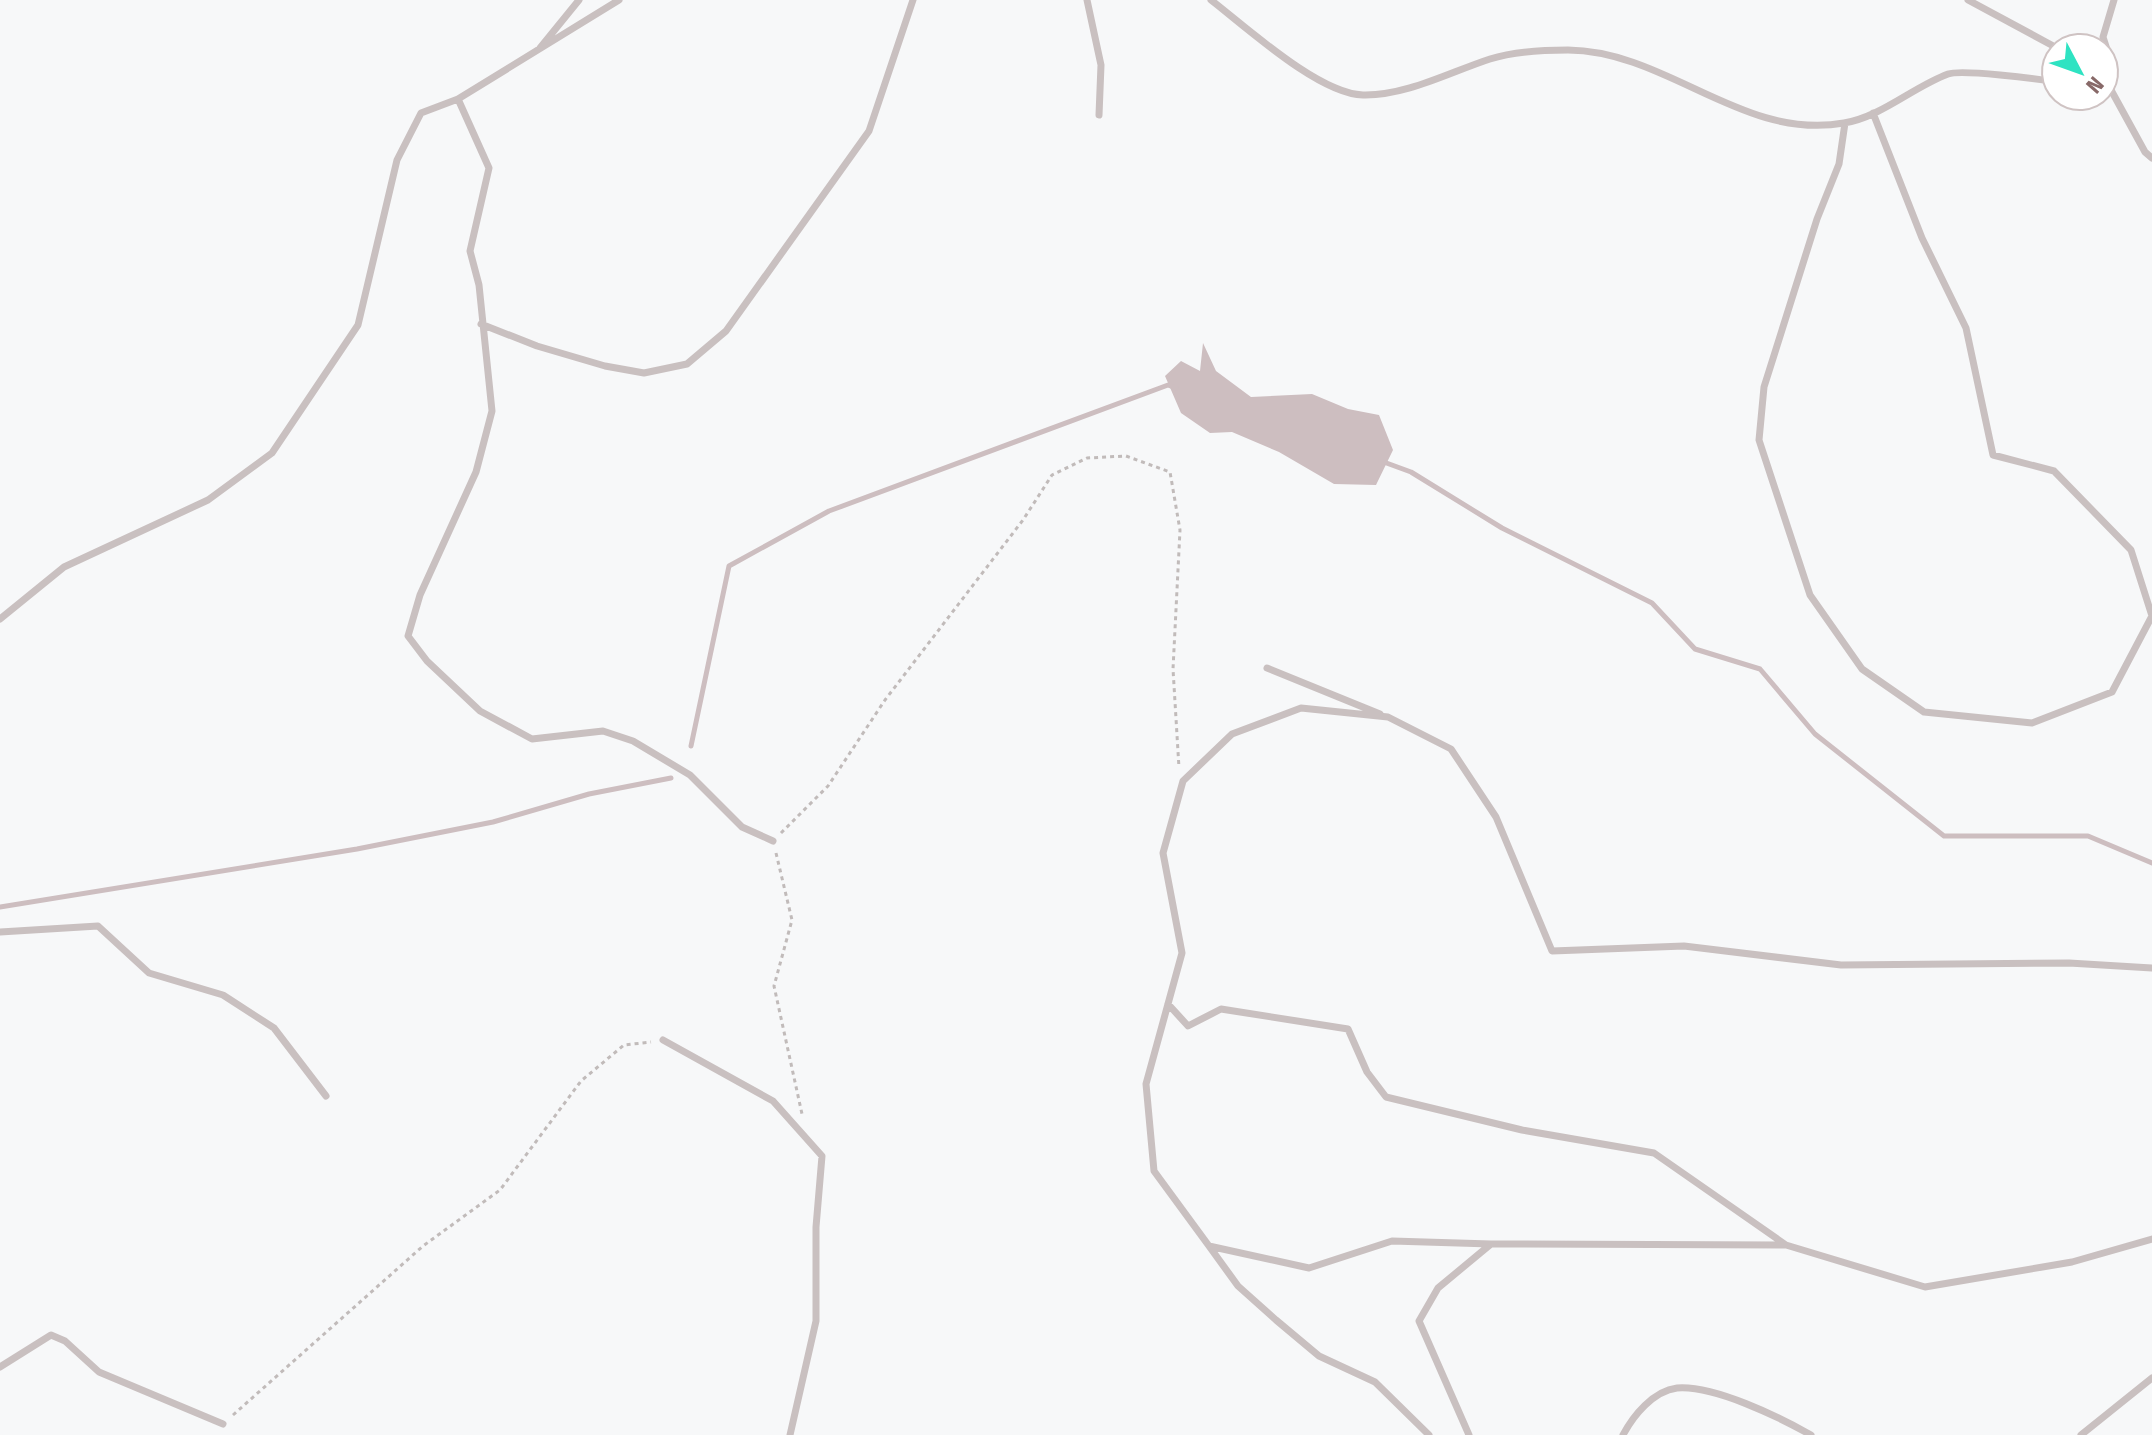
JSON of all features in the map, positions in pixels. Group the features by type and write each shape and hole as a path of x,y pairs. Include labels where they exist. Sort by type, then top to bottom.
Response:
{"lane":[{"path":"535,54 579,0"},
{"path":"0,619 64,567 208,500 272,453 358,325 397,160 421,113 458,99 619,0"},
{"path":"481,324 537,346 605,366 644,373 687,364 726,331 795,230 869,131 889,63 913,0"},
{"path":"1087,0 1101,65 1099,115"},
{"path":"1211,0 1308,76 1361,95 1410,87 1495,57 1569,50 1629,60 1672,77 1741,112 1791,124 1845,123 1873,113 1951,73 2040,81"},
{"path":"1968,0 2040,39"},
{"path":"2104,32 2114,0"},
{"path":"458,99 489,168 470,251 479,285 492,411 476,472 420,595 408,636 427,661 480,711 532,739 603,731 633,741 690,775 742,827 773,841"},
{"path":"2120,108 2152,158"},
{"path":"1845,123 1839,164 1817,219 1764,387 1759,440 1810,595 1862,669 1924,712 2032,723 2112,692 2152,616 2131,550 2054,471 1993,455 1966,328 1922,238 1873,113"},
{"path":"1267,668 1388,717 1451,749 1496,817 1552,951 1684,946 1841,965 2069,963 2152,968"},
{"path":"1388,717 1301,708 1232,734 1183,781 1163,853 1182,953 1146,1084 1154,1171 1238,1286 1319,1356 1375,1382 1429,1435"},
{"path":"0,932 98,926 149,973 223,995 274,1028 326,1096"},
{"path":"1168,1004 1188,1026 1221,1009 1348,1029 1367,1072 1386,1097 1522,1130 1654,1153 1786,1245"},
{"path":"663,1040 773,1101 822,1156 816,1227 816,1321 790,1435"},
{"path":"1209,1246 1309,1268 1392,1241 1786,1245 1925,1287 2072,1262 2152,1239"},
{"path":"1469,1435 1419,1321 1438,1288 1491,1244"},
{"path":"0,1367 51,1335 65,1341 99,1372 223,1424"},
{"path":"2081,1435 2152,1378"},
{"path":"1621,1435 1643,1406 1676,1388 1724,1397 1776,1415 1811,1435"}],"path":[{"path":"802,1115 774,986 792,920 773,841 828,786 885,700 1023,520 1052,475 1087,458 1126,456 1170,472 1180,530 1173,669 1181,788"},
{"path":"223,1424 423,1246 500,1190 581,1081 624,1045 663,1040"}],"shaded area":[{"path":"1203,343 1216,371 1251,397 1312,394 1348,409 1379,415 1393,450 1376,485 1334,484 1279,452 1232,432 1210,433 1181,413 1165,376 1181,361 1200,371"}],"waterway":[{"path":"691,746 729,566 829,511 1168,385 1176,388"},
{"path":"1381,461 1411,472 1502,528 1652,603 1695,649 1760,669 1815,734 1944,836 2088,836 2152,863"},
{"path":"0,907 357,849 493,822 589,794 671,778"}]}
